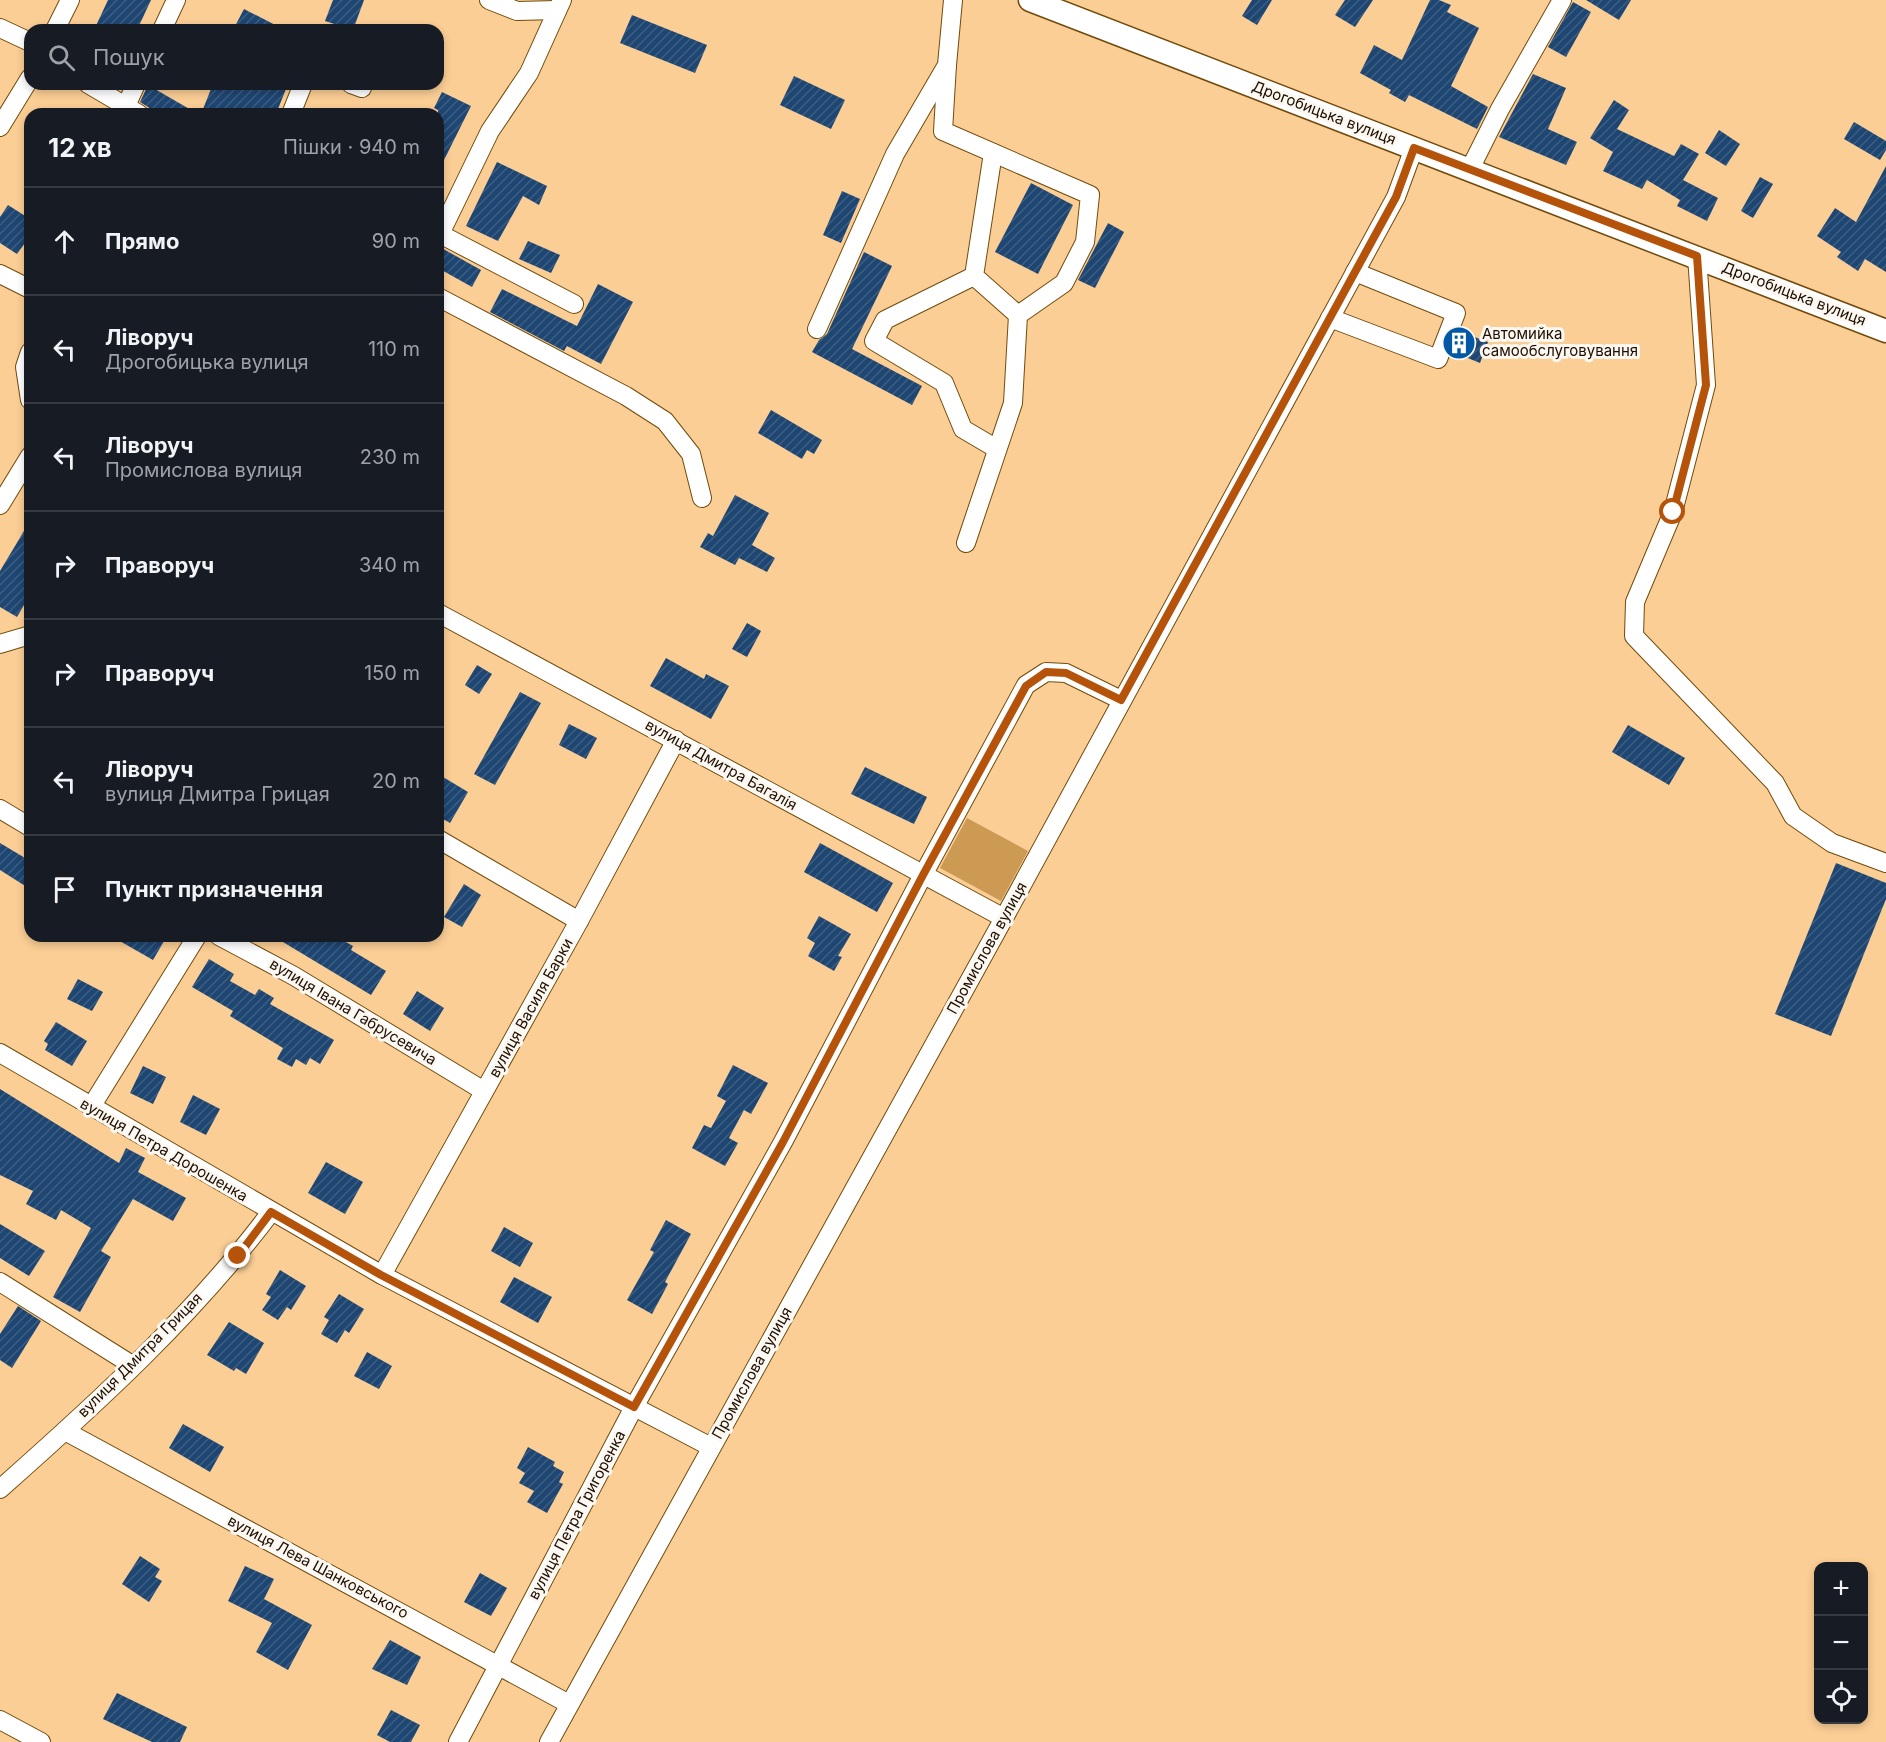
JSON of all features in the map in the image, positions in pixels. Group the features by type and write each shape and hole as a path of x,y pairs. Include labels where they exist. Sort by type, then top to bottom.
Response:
{"main road":[{"name":"Дрогобицька вулиця","path":"1030,0 1886,330"}],"street":[{"path":"59,24 69,0"},
{"path":"165,24 176,0"},
{"path":"489,0 517,11 560,5"},
{"path":"953,0 943,130 1090,195 1085,242 1064,283 1018,315"},
{"path":"1470,169 1500,109 1562,0"},
{"path":"444,223 490,131 529,73 560,5"},
{"path":"0,28 24,39"},
{"path":"818,329 895,154 947,65"},
{"path":"0,127 24,88"},
{"path":"98,90 130,108"},
{"path":"133,108 135,90"},
{"path":"293,108 301,90"},
{"name":"Промислова вулиця","path":"549,1742 1004,918 1396,197 1414,148"},
{"path":"974,276 993,153"},
{"path":"444,236 574,304"},
{"path":"1697,256 1706,385 1673,512 1635,602 1634,636 1775,783 1793,816 1832,843 1886,863"},
{"path":"1330,318 1438,359 1456,313 1355,272"},
{"path":"0,274 24,286"},
{"path":"974,276 1018,315"},
{"path":"974,276 885,320 874,341 944,383 963,429 997,449"},
{"path":"444,300 626,396 665,421 691,454 702,498"},
{"path":"966,543 1013,403 1018,315"},
{"path":"0,505 24,466"},
{"name":"вулиця Дмитра Багалія","path":"444,616 1004,918"},
{"path":"0,644 24,637"},
{"name":"вулиця Петра Григоренка","path":"458,1742 634,1407 783,1142 923,875 1026,686 1046,672 1066,673 1121,700"},
{"name":"вулиця Василя Барки","path":"381,1275 579,921 676,740"},
{"path":"0,809 24,823"},
{"path":"444,842 579,921"},
{"path":"91,1107 193,942"},
{"name":"вулиця Івана Габрусевича","path":"230,942 294,976 484,1091"},
{"name":"вулиця Петра Дорошенка","path":"0,1053 381,1275 711,1447"},
{"name":"вулиця Дмитра Грицая","path":"0,1489 65,1431 132,1365 238,1256 271,1212"},
{"path":"0,1282 132,1365"},
{"name":"вулиця Лева Шанковського","path":"65,1431 500,1664 569,1704"},
{"path":"0,1720 40,1742"}],"shaded area":[{"path":"967,818 1028,851 1001,901 940,868"}],"building":[{"path":"108,0 151,0 140,24 97,24"},
{"path":"333,0 364,0 355,24 334,24 325,21"},
{"path":"1252,0 1272,0 1257,25 1242,16"},
{"path":"1345,0 1373,0 1355,27 1335,15"},
{"path":"1430,0 1439,0 1451,5 1447,12 1479,28 1451,86 1488,107 1477,129 1409,95 1405,102 1389,93 1391,90 1360,73 1374,45 1402,60"},
{"path":"1586,0 1631,0 1619,20"},
{"path":"1573,2 1591,12 1566,57 1548,47"},
{"path":"244,9 273,24 236,24"},
{"path":"632,15 707,45 695,73 620,43"},
{"path":"1533,74 1566,88 1548,129 1577,142 1566,165 1499,137"},
{"path":"794,76 845,100 831,129 780,105"},
{"path":"146,90 157,90 188,108 150,108 140,102"},
{"path":"211,90 286,90 278,108 203,108"},
{"path":"442,92 471,106 444,160 444,108 434,108"},
{"path":"1614,100 1629,110 1617,129 1674,156 1681,144 1699,154 1683,180 1718,198 1707,221 1677,206 1680,200 1647,180 1642,189 1603,171 1613,152 1590,138"},
{"path":"1854,122 1886,141 1886,150 1880,160 1844,139"},
{"path":"1719,130 1740,144 1726,166 1705,153"},
{"path":"497,162 547,186 539,205 523,196 498,241 466,226"},
{"path":"1886,166 1886,272 1865,259 1858,271 1837,257 1841,252 1817,236 1835,208 1856,222"},
{"path":"1760,177 1773,184 1753,218 1741,211"},
{"path":"1031,183 1073,205 1038,274 995,252"},
{"path":"842,191 860,199 841,243 823,235"},
{"path":"8,205 24,215 24,244 17,254 0,243 0,217"},
{"path":"1108,223 1124,232 1095,288 1078,280"},
{"path":"528,241 560,255 551,273 519,259"},
{"path":"444,249 481,270 472,287 444,271"},
{"path":"864,252 892,266 852,349 922,386 912,405 812,352 819,340 827,334"},
{"path":"598,284 633,302 601,364 567,346 564,351 490,312 502,289 577,326"},
{"path":"1461,332 1488,342 1480,363 1453,352"},
{"path":"771,410 822,440 814,454 807,450 802,459 758,433"},
{"path":"735,495 769,513 752,545 775,558 767,572 739,558 735,565 700,547 708,533 713,536"},
{"path":"24,531 24,605 17,617 0,607 0,571"},
{"path":"747,623 761,631 747,657 732,649"},
{"path":"666,658 704,679 706,674 729,686 711,719 650,686"},
{"path":"477,665 492,674 479,694 465,685"},
{"path":"520,692 541,703 495,785 474,774"},
{"path":"569,724 597,738 586,759 559,745"},
{"path":"1628,725 1685,758 1669,785 1612,752"},
{"path":"865,767 927,797 914,824 851,794"},
{"path":"444,778 468,792 450,823 444,820"},
{"path":"0,843 24,857 24,885 0,870"},
{"path":"820,843 893,883 877,912 804,872"},
{"path":"1836,863 1886,883 1886,899 1831,1036 1775,1014"},
{"path":"464,884 481,895 462,927 444,917"},
{"path":"819,916 851,934 838,956 842,957 834,971 808,956 815,943 807,938"},
{"path":"122,942 164,942 153,960"},
{"path":"283,942 346,942 353,946 351,950 386,971 371,995"},
{"path":"209,959 234,974 230,981 255,995 259,989 274,998 270,1004 334,1040 320,1064 310,1058 306,1065 296,1059 292,1067 277,1059 283,1048 230,1016 233,1011 192,987"},
{"path":"78,979 103,992 92,1011 67,999"},
{"path":"417,991 444,1008 430,1031 403,1014"},
{"path":"56,1022 87,1041 72,1066 45,1050 48,1044 44,1041"},
{"path":"733,1065 768,1083 751,1114 744,1110 729,1138 738,1143 725,1166 692,1148 704,1125 711,1128 726,1101 717,1096"},
{"path":"143,1066 166,1077 153,1104 130,1093"},
{"path":"0,1089 119,1163 126,1148 145,1158 138,1172 186,1198 173,1221 133,1199 101,1251 111,1257 80,1312 53,1297 91,1228 61,1210 56,1220 26,1204 33,1191 0,1175"},
{"path":"193,1095 220,1109 206,1135 180,1122"},
{"path":"326,1162 363,1182 345,1214 308,1193"},
{"path":"666,1220 691,1234 665,1282 668,1284 652,1314 627,1300 654,1252 650,1250"},
{"path":"0,1224 45,1251 29,1276 0,1258"},
{"path":"504,1227 533,1243 520,1267 491,1251"},
{"path":"280,1270 306,1286 291,1310 287,1307 278,1320 262,1310 271,1297 266,1294"},
{"path":"514,1277 552,1297 538,1323 500,1302"},
{"path":"339,1294 364,1309 349,1333 345,1330 337,1343 321,1334 329,1320 324,1317"},
{"path":"18,1306 41,1321 12,1368 0,1360 0,1334"},
{"path":"229,1322 264,1343 246,1374 236,1368 234,1371 207,1355"},
{"path":"367,1352 392,1366 379,1389 354,1376"},
{"path":"183,1424 224,1447 210,1472 169,1448"},
{"path":"528,1447 555,1462 553,1466 564,1472 559,1482 563,1484 547,1513 527,1502 534,1491 519,1483 525,1473 517,1468"},
{"path":"140,1556 160,1569 155,1577 162,1581 149,1602 122,1584"},
{"path":"245,1566 274,1579 264,1599 312,1625 288,1670 256,1652 272,1623 228,1601"},
{"path":"480,1573 507,1588 491,1616 464,1602"},
{"path":"390,1640 421,1657 407,1685 372,1669"},
{"path":"117,1693 187,1727 180,1742 152,1742 103,1719"},
{"path":"391,1710 420,1725 411,1742 390,1742 377,1735"}],"place":[{"name":"Автомийка самообслуговування","path":"1459,343"}],"route":[{"path":"238,1256 271,1212 381,1275 634,1407 783,1142 923,875 1026,686 1046,672 1066,673 1121,700 1396,197 1414,148 1697,256 1706,385 1673,512"}]}
